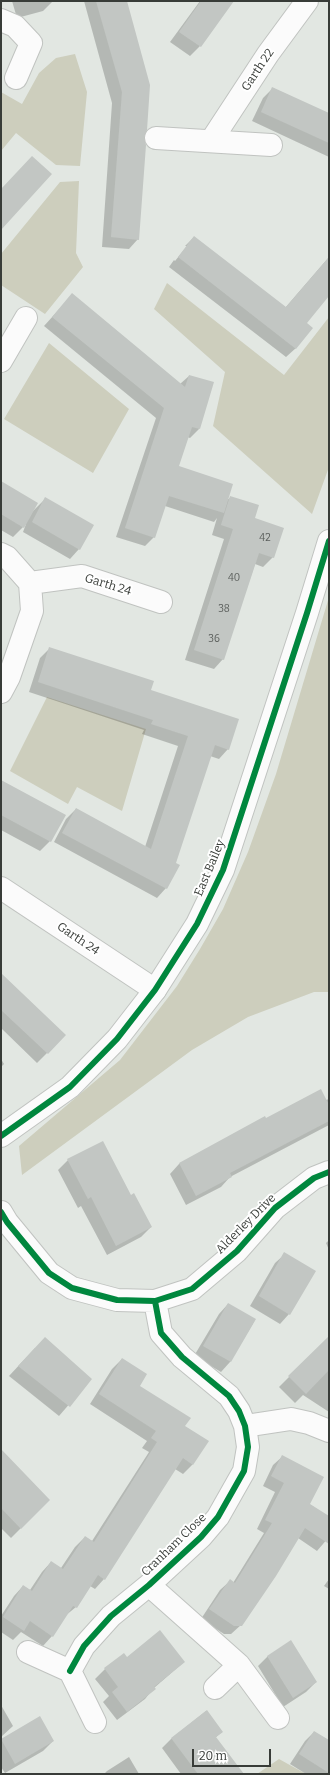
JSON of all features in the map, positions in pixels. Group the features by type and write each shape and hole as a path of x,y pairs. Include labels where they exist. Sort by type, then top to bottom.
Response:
{"street":[{"name":"Garth 22","path":"211,141 268,54 307,1"},
{"path":"1,20 15,26 31,43 16,78"},
{"path":"156,138 270,145"},
{"path":"1,361 26,318"},
{"name":"East Bailey","path":"1,1136 70,1087 117,1039 155,990 197,924 224,870 303,627 329,541"},
{"path":"1,554 7,557 30,583 32,611 9,677 1,692"},
{"name":"Garth 24","path":"30,583 82,576 162,602"},
{"name":"Garth 24","path":"1,888 155,990"},
{"name":"Alderley Drive","path":"1,1212 7,1222 49,1273 72,1288 117,1300 154,1301 192,1289 237,1251 275,1208 314,1178 329,1172"},
{"name":"Cranham Close","path":"70,1671 84,1646 111,1616 186,1552 218,1517 244,1471 248,1447 245,1426 239,1411 230,1396 182,1357 160,1333 154,1301"},
{"path":"245,1426 291,1419 309,1423 329,1431"},
{"name":"Cranham Close","path":"149,1585 239,1665 278,1718"},
{"path":"28,1652 70,1671 95,1722"},
{"path":"215,1688 239,1665"}],"green space":[{"path":"75,54 87,92 80,166 56,165 16,133 1,151 1,92 22,104 39,73 56,58"},
{"path":"79,181 76,253 83,267 45,314 1,285 1,254 60,182"},
{"path":"167,283 284,375 329,317 329,467 312,514 213,426 225,372 154,309"},
{"path":"49,343 129,409 93,473 4,419"},
{"path":"329,597 329,992 314,992 248,1017 192,1050 22,1175 19,1146 120,1060 177,986 223,909 248,852 276,774"},
{"path":"47,697 146,729 122,811 77,787 68,804 10,771"},
{"path":"279,1759 306,1774 257,1774"}],"building":[{"path":"96,1 127,1 150,85 147,130 144,137 146,145 139,240 111,237 122,92"},
{"path":"201,1 234,1 201,47 179,32"},
{"path":"272,87 329,113 329,143 261,112"},
{"path":"32,156 52,174 1,230 1,189"},
{"path":"194,236 286,307 329,257 329,296 307,323 313,328 296,349 178,257"},
{"path":"72,293 185,387 189,375 214,382 200,429 192,427 179,466 233,484 224,513 169,496 155,538 125,528 164,408 52,317"},
{"path":"1,481 38,503 24,528 1,514"},
{"path":"230,496 259,505 255,518 284,528 274,558 259,553 224,660 194,650 233,529 221,525"},
{"path":"45,497 94,525 80,550 32,522"},
{"path":"49,647 154,681 151,690 239,719 229,750 215,745 176,863 180,865 167,889 62,833 76,808 151,849 188,736 151,724 153,720 38,682"},
{"path":"1,780 66,815 51,842 1,815"},
{"path":"1,973 66,1035 48,1054 1,1010"},
{"path":"321,1089 329,1105 329,1121 230,1173 232,1177 196,1196 179,1163 265,1116 266,1118"},
{"path":"103,1141 131,1195 134,1193 152,1227 116,1246 91,1197 88,1199 67,1159"},
{"path":"284,1252 316,1271 290,1315 259,1296"},
{"path":"228,1303 256,1319 231,1362 203,1346"},
{"path":"329,1336 329,1370 306,1394 288,1376"},
{"path":"45,1337 92,1379 70,1407 18,1366"},
{"path":"122,1358 147,1374 140,1386 191,1418 185,1426 209,1441 193,1465 183,1458 105,1580 98,1575 77,1608 73,1606 53,1637 30,1621 24,1631 3,1617 23,1585 32,1591 51,1561 63,1569 85,1536 94,1542 157,1442 151,1438 156,1431 99,1394"},
{"path":"1,1449 50,1500 21,1529 1,1508"},
{"path":"282,1455 324,1477 310,1504 329,1516 329,1544 305,1528 276,1576 242,1626 234,1626 209,1609 230,1579 235,1583 272,1523 265,1520 284,1483 271,1476"},
{"path":"160,1630 185,1662 154,1687 156,1689 127,1712 112,1692 118,1687 104,1668 124,1653 127,1657"},
{"path":"291,1640 317,1682 293,1698 267,1656"},
{"path":"207,1710 223,1732 216,1737 244,1774 198,1774 171,1738"},
{"path":"40,1716 54,1741 15,1764 1,1739"},
{"path":"314,1731 329,1740 329,1773 299,1754"}],"cycle path":[{"path":"1,1136 70,1087 117,1039 155,990 197,924 223,870 329,541"},
{"path":"1,1212 7,1222 49,1273 72,1288 117,1300 155,1301 192,1289 237,1251 275,1208 314,1178 329,1172"},
{"path":"70,1671 84,1646 111,1616 149,1585 201,1537 218,1517 244,1471 248,1447 245,1426 239,1411 229,1396 182,1357 161,1333 155,1301"}]}
